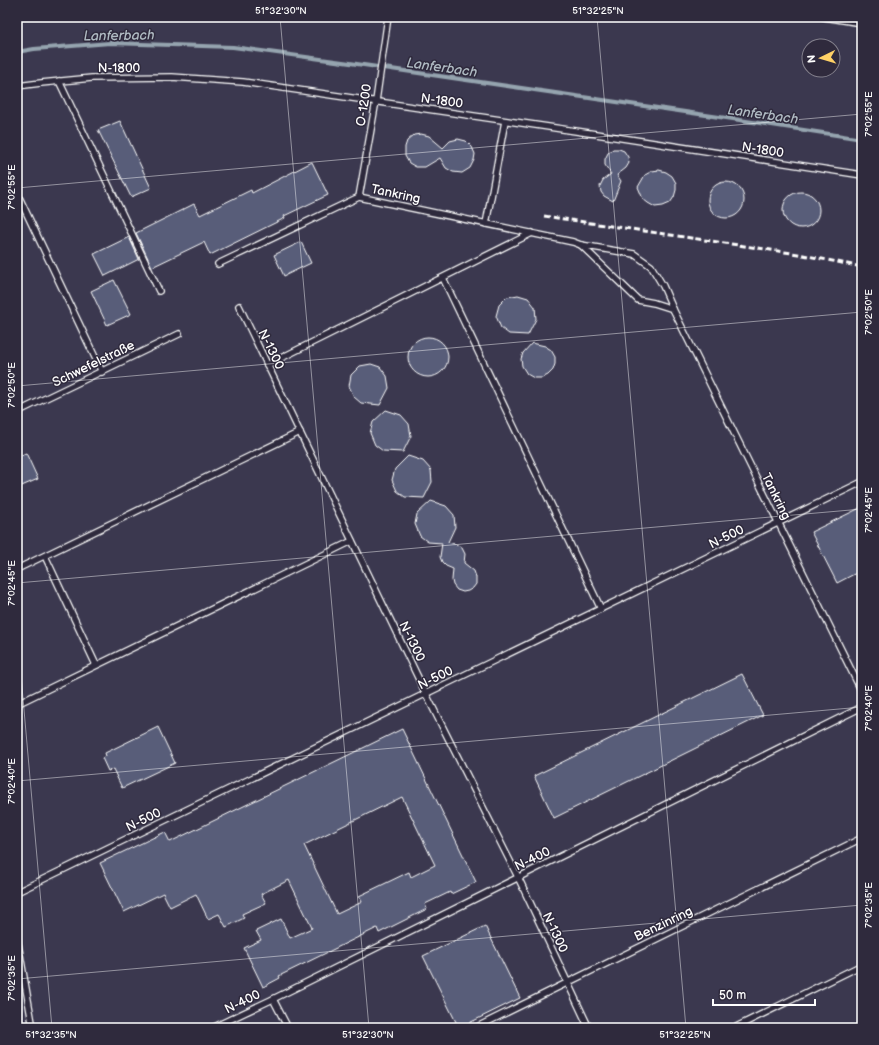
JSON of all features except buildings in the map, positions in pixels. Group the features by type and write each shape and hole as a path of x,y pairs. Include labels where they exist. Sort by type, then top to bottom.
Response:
{"lane":[{"name":"O-1200","path":"359,197 376,102 388,17"},
{"path":"824,17 862,23"},
{"name":"N-1800","path":"17,86 92,78 172,77 243,82 862,175"},
{"path":"59,81 159,291"},
{"path":"486,224 505,121"},
{"path":"17,193 102,372"},
{"name":"Tankring","path":"218,264 359,197 532,233 581,245 634,254 651,266 663,286 673,310 862,692"},
{"path":"267,365 532,233"},
{"name":"Tankring","path":"581,245 638,300 673,310"},
{"path":"443,278 602,609"},
{"name":"N-1300","path":"239,306 426,694 518,877 589,1028"},
{"name":"Schwefelstraße","path":"17,412 179,334"},
{"path":"17,569 300,432"},
{"name":"N-500","path":"17,892 862,482"},
{"path":"17,704 352,542"},
{"path":"45,556 96,665"},
{"name":"N-400","path":"212,1028 862,707"},
{"name":"Benzinring","path":"475,1028 862,838"},
{"path":"17,938 33,1028"},
{"path":"734,1028 862,965"},
{"path":"273,999 288,1028"}],"shaded area":[{"path":"17,17 862,17 862,1028 25,1028 17,993"}],"waterway":[{"name":"Lanferbach","path":"17,52 34,49 110,43 233,47 862,139"}],"railway":[{"path":"544,216 798,254 862,267"}]}
